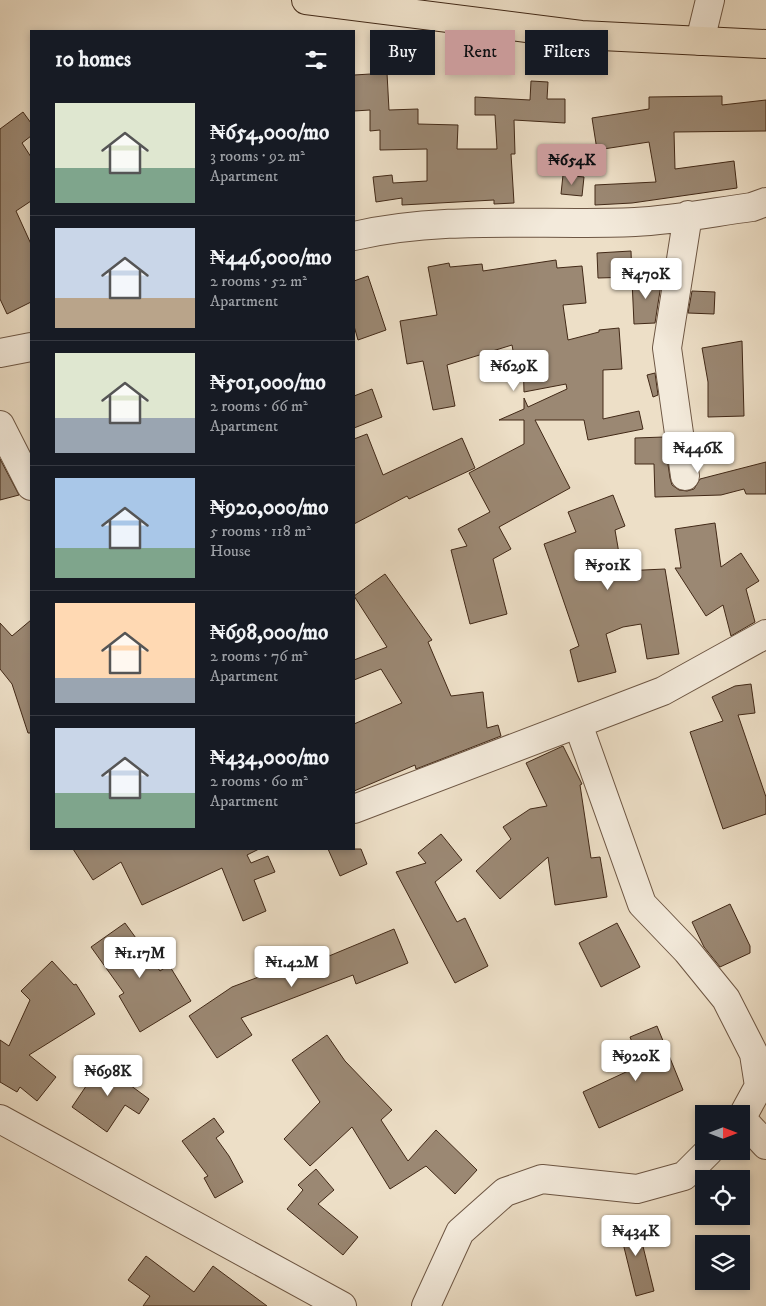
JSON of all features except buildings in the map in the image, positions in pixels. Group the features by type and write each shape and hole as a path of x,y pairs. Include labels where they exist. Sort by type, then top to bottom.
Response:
{"main road":[{"path":"306,0 581,35 766,44"}],"street":[{"path":"700,41 710,0"},
{"path":"355,236 388,228 500,223 636,222 752,207 766,202"},
{"path":"685,476 667,348 688,215"},
{"path":"0,353 30,347"},
{"path":"0,425 30,484"},
{"path":"355,809 663,691 766,634"},
{"path":"578,724 642,904 687,951 726,999 760,1050 759,1086 749,1105"},
{"path":"0,1119 342,1306"},
{"path":"750,1129 766,1146"},
{"path":"426,1306 460,1232 505,1192 542,1179 637,1189 684,1176 700,1160"}]}
